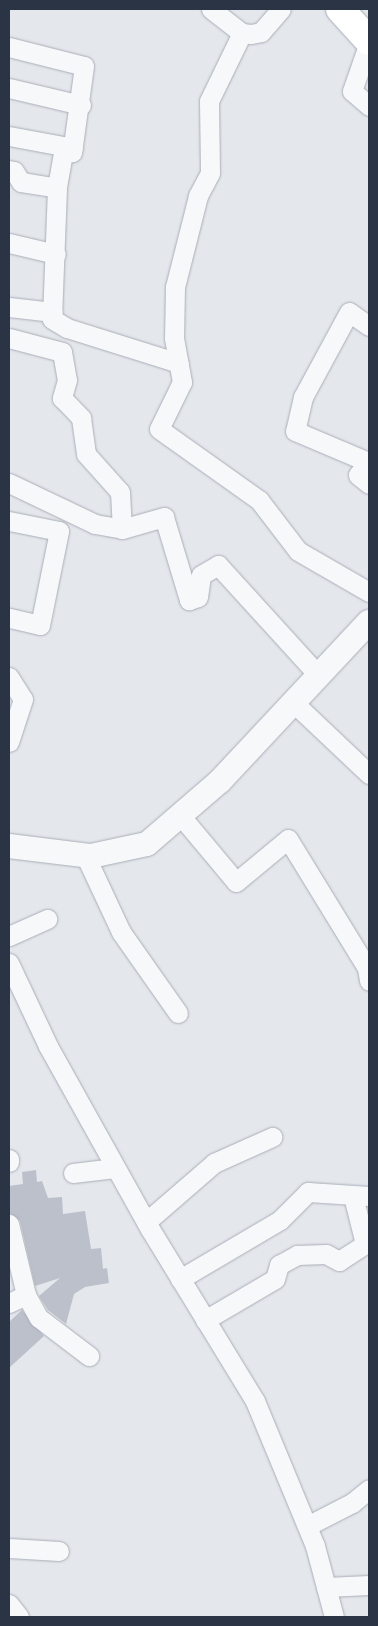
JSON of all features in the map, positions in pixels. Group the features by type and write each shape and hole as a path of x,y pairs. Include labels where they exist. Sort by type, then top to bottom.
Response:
{"main road":[{"path":"340,9 369,42"}],"street":[{"path":"218,11 242,33 261,32 280,9"},
{"path":"242,33 209,101 210,173 198,196 175,287 179,363 182,382 159,429 258,500 298,551 369,592"},
{"path":"369,42 352,92 369,106"},
{"path":"9,47 84,66 81,105 73,148 72,152 63,153 57,188 56,254 52,319 68,328 179,363"},
{"path":"9,88 81,105"},
{"path":"9,136 73,148"},
{"path":"9,170 14,170 21,182 57,188"},
{"path":"9,243 56,254"},
{"path":"9,307 53,312"},
{"path":"369,326 349,312 303,397 295,431 368,462 358,475 369,484"},
{"path":"9,338 62,352 67,380 62,398 81,418 86,454 120,492 122,529"},
{"path":"9,483 63,512 122,529 164,517 189,600 198,598 201,575 218,565 320,678"},
{"path":"9,521 59,531 40,625 9,618"},
{"path":"9,846 85,856 147,844 180,815 295,704 369,622"},
{"path":"9,677 23,699 9,742"},
{"path":"295,704 369,774"},
{"path":"180,815 236,882 288,839 367,968 369,981"},
{"path":"85,856 121,932 178,1013"},
{"path":"9,936 47,919"},
{"path":"9,963 48,1046 115,1168 255,1401 307,1526 334,1617"},
{"path":"146,1222 214,1163 272,1137"},
{"path":"73,1173 115,1168"},
{"path":"180,1279 280,1220 308,1192 361,1196 365,1244 339,1261 326,1254 297,1255 279,1265 276,1279 205,1320"},
{"path":"9,1224 17,1299 89,1356"},
{"path":"307,1526 352,1503 369,1489"},
{"path":"9,1548 59,1551"},
{"path":"326,1587 369,1585"},
{"path":"9,1604 19,1617"}],"building":[{"path":"36,1170 37,1182 42,1181 48,1198 62,1197 63,1214 85,1211 91,1249 101,1248 103,1269 107,1268 109,1283 85,1287 74,1294 66,1324 48,1310 39,1296 60,1278 35,1286 20,1221 9,1213 9,1186 23,1184 22,1172"},
{"path":"22,1310 44,1336 9,1368 9,1322"}]}
